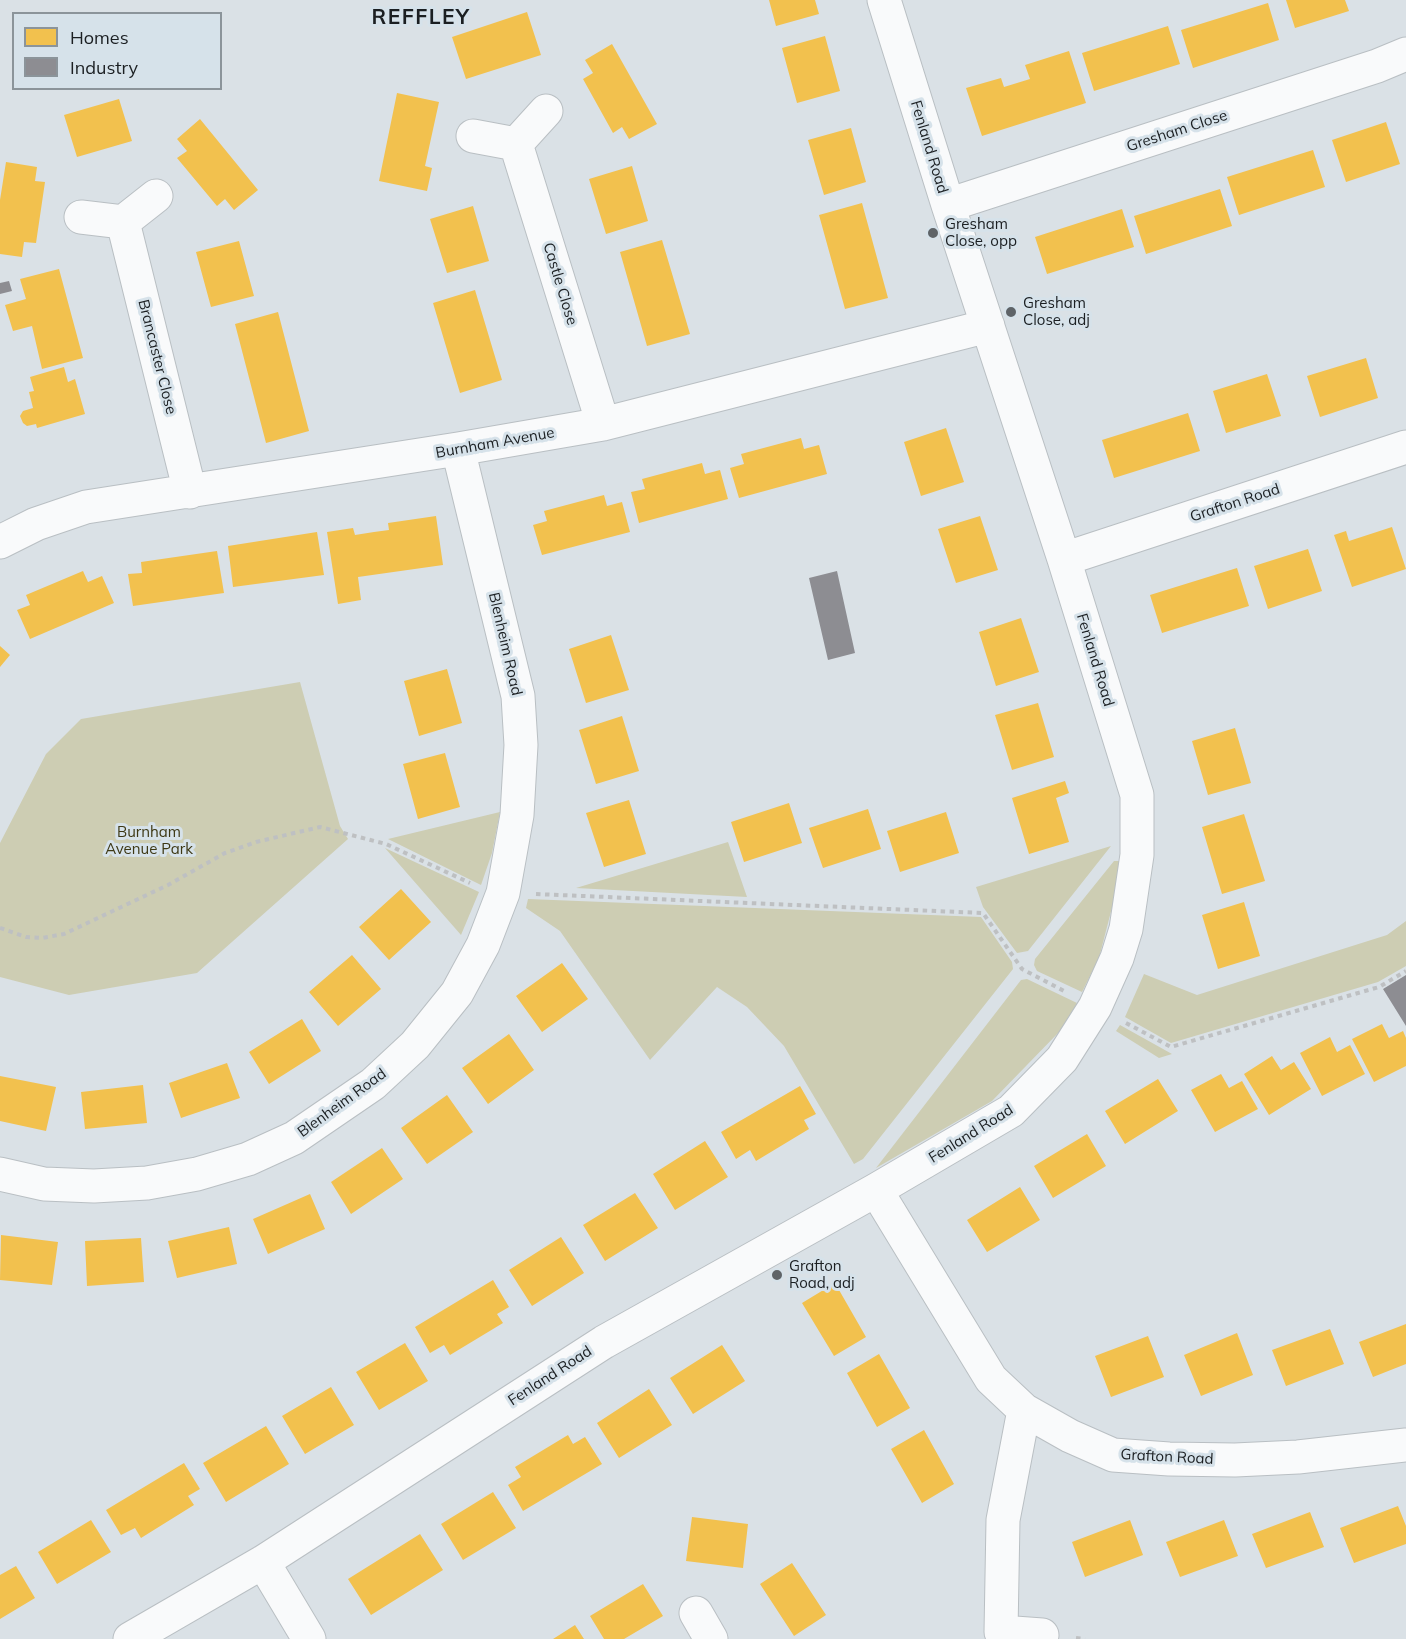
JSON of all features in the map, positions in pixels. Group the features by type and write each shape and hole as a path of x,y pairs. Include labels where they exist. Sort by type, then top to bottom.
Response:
{"street":[{"name":"Fenland Road","path":"130,1639 263,1562 604,1342 1011,1112 1062,1059 1095,1006 1117,958 1126,929 1137,855 1137,795 1064,559 948,205 884,0"},
{"name":"Gresham Close","path":"948,205 1332,81 1406,54"},
{"path":"473,136 516,144 546,111"},
{"name":"Castle Close","path":"516,144 603,423"},
{"path":"81,217 123,222 156,196"},
{"name":"Brancaster Close","path":"123,222 190,492"},
{"name":"Burnham Avenue","path":"0,542 36,524 86,507 458,449 603,423 988,326"},
{"name":"Grafton Road","path":"1064,559 1406,447"},
{"name":"Blenheim Road","path":"0,1174 44,1184 94,1186 147,1183 197,1174 248,1159 294,1138 373,1084 415,1045 457,993 483,945 503,893 518,815 521,745 518,696 458,449"},
{"name":"Grafton Road","path":"876,1190 991,1379 1024,1410 1070,1436 1113,1455 1169,1459 1235,1460 1298,1457 1406,1445"},
{"path":"1024,1410 1004,1520 1001,1632 1042,1635"},
{"path":"263,1562 309,1639"}],"path":[{"path":"0,928 26,937 42,939 64,934 168,885 225,853 256,842 320,827 386,844 483,889 503,893 983,913 1022,969 1171,1047 1379,987 1406,972"}],"green space":[{"name":"Burnham Avenue Park","path":"300,682 340,826 348,839 197,973 69,995 0,977 0,843 46,754 81,719"},
{"path":"500,812 492,853 481,885 388,839"},
{"path":"728,842 747,897 576,888"},
{"path":"1111,846 1028,951 1017,953 983,907 976,887"},
{"path":"385,848 479,892 461,935"},
{"path":"1114,861 1120,861 1116,892 1099,958 1082,992 1037,971 1034,965 1035,959"},
{"path":"528,899 981,917 1012,962 1013,969 863,1159 854,1164 784,1046 747,1007 717,987 650,1060 560,931 526,908"},
{"path":"1406,921 1406,966 1378,982 1171,1043 1125,1017 1144,974 1197,995 1387,935"},
{"path":"1027,979 1077,1003 1061,1030 992,1101 876,1168 1021,980"},
{"path":"1120,1025 1172,1054 1159,1058 1116,1031"}],"building: Homes":[{"path":"769,0 815,0 819,14 776,26"},
{"path":"1286,0 1345,0 1349,11 1295,28"},
{"path":"1268,3 1279,40 1193,68 1181,30"},
{"path":"527,12 541,55 466,79 452,37"},
{"path":"1168,26 1180,64 1094,91 1082,53"},
{"path":"825,36 840,91 797,103 782,48"},
{"path":"612,44 657,124 629,139 622,127 613,133 583,79 593,73 585,60"},
{"path":"1069,51 1086,103 982,136 966,88 1001,78 1004,87 1030,79 1025,65"},
{"path":"397,93 439,102 425,166 432,168 427,191 379,181"},
{"path":"119,99 132,141 77,157 64,115"},
{"path":"200,119 258,190 234,210 225,199 217,206 177,158 187,151 177,139"},
{"path":"1386,122 1400,164 1346,182 1332,140"},
{"path":"851,128 866,182 824,195 808,140"},
{"path":"1313,150 1325,187 1239,215 1227,177"},
{"path":"6,162 37,167 35,181 45,182 36,243 24,242 22,257 0,254 0,200"},
{"path":"632,166 648,221 606,234 589,179"},
{"path":"1220,189 1232,226 1146,254 1134,216"},
{"path":"862,203 888,298 845,309 819,215"},
{"path":"473,206 489,261 447,273 430,219"},
{"path":"1122,209 1134,247 1047,274 1035,237"},
{"path":"662,240 690,334 647,346 620,252"},
{"path":"239,241 254,296 211,307 196,252"},
{"path":"59,269 83,358 42,369 32,326 13,331 5,305 26,299 20,279"},
{"path":"475,290 502,380 460,393 433,303"},
{"path":"278,312 309,431 266,443 235,324"},
{"path":"1366,358 1378,398 1320,417 1307,376"},
{"path":"64,367 68,382 75,379 85,414 37,428 36,424 27,426 20,416 23,411 33,408 29,392 34,391 30,377"},
{"path":"1267,374 1281,416 1226,433 1213,391"},
{"path":"1188,413 1200,451 1114,478 1102,440"},
{"path":"946,428 964,482 921,496 904,442"},
{"path":"801,438 804,449 819,445 827,474 739,498 730,468 744,464 741,454"},
{"path":"702,463 705,474 720,470 728,499 639,523 631,492 645,489 642,479"},
{"path":"604,495 607,506 622,502 630,532 542,555 533,525 547,521 544,511"},
{"path":"436,516 443,565 358,577 361,600 338,604 327,532 353,528 355,535 389,530 388,523"},
{"path":"980,516 998,570 956,583 938,529"},
{"path":"1392,527 1406,569 1352,587 1334,535 1346,531 1349,541"},
{"path":"317,532 324,575 233,587 228,546"},
{"path":"1308,549 1322,591 1268,609 1254,566"},
{"path":"217,551 224,593 133,606 128,574 142,573 141,562"},
{"path":"1237,568 1249,606 1162,633 1150,595"},
{"path":"83,571 88,582 102,576 114,603 30,639 17,610 30,605 26,595"},
{"path":"1021,618 1039,672 996,686 979,632"},
{"path":"611,635 629,690 586,703 569,649"},
{"path":"0,646 10,655 0,667"},
{"path":"447,669 462,723 419,736 404,681"},
{"path":"1038,703 1054,757 1012,770 995,715"},
{"path":"622,716 639,771 596,784 579,730"},
{"path":"1235,728 1251,783 1208,795 1192,741"},
{"path":"445,753 460,807 418,819 403,764"},
{"path":"1065,781 1069,793 1056,798 1069,842 1029,854 1012,798"},
{"path":"629,800 646,854 604,867 586,813"},
{"path":"789,803 802,843 744,862 731,822"},
{"path":"868,809 881,849 823,868 809,828"},
{"path":"946,812 959,853 900,872 887,831"},
{"path":"1244,814 1265,881 1222,894 1202,827"},
{"path":"401,889 431,922 389,960 359,927"},
{"path":"1244,902 1260,956 1218,969 1202,915"},
{"path":"352,955 381,989 338,1026 309,992"},
{"path":"562,963 588,999 542,1032 516,996"},
{"path":"302,1019 321,1051 269,1084 249,1052"},
{"path":"1382,1024 1389,1038 1403,1031 1406,1038 1406,1066 1374,1082 1352,1039"},
{"path":"509,1034 534,1070 488,1104 462,1068"},
{"path":"1330,1037 1337,1052 1350,1045 1365,1074 1322,1096 1300,1053"},
{"path":"1272,1056 1281,1070 1294,1062 1311,1089 1269,1115 1244,1074"},
{"path":"227,1063 240,1098 181,1118 169,1083"},
{"path":"1221,1074 1229,1088 1242,1081 1258,1109 1215,1132 1191,1090"},
{"path":"0,1076 56,1087 46,1131 0,1121"},
{"path":"1158,1079 1178,1111 1125,1144 1105,1111"},
{"path":"143,1085 147,1123 85,1129 81,1092"},
{"path":"800,1086 816,1114 804,1120 809,1129 756,1161 750,1150 736,1159 721,1132"},
{"path":"447,1095 473,1132 427,1164 401,1128"},
{"path":"1087,1134 1106,1166 1053,1198 1034,1166"},
{"path":"705,1141 728,1177 675,1210 653,1174"},
{"path":"382,1148 403,1179 351,1214 331,1182"},
{"path":"1020,1187 1040,1220 987,1252 967,1220"},
{"path":"635,1193 658,1228 605,1261 583,1225"},
{"path":"310,1194 325,1229 268,1254 253,1219"},
{"path":"229,1227 237,1264 177,1278 168,1241"},
{"path":"1,1235 58,1242 52,1285 0,1280"},
{"path":"561,1237 584,1273 532,1306 509,1270"},
{"path":"141,1238 144,1282 87,1286 85,1241"},
{"path":"493,1280 509,1307 497,1314 503,1323 450,1355 444,1345 430,1353 415,1327"},
{"path":"835,1283 866,1337 834,1356 802,1303"},
{"path":"1406,1324 1406,1364 1373,1377 1359,1342"},
{"path":"1330,1329 1344,1364 1286,1386 1272,1350"},
{"path":"1237,1333 1253,1375 1201,1396 1184,1355"},
{"path":"1148,1336 1164,1377 1111,1397 1095,1356"},
{"path":"405,1343 428,1381 379,1410 356,1372"},
{"path":"722,1345 745,1381 693,1414 670,1378"},
{"path":"879,1354 910,1408 877,1427 847,1373"},
{"path":"331,1387 354,1425 305,1454 282,1416"},
{"path":"649,1389 672,1425 619,1458 597,1423"},
{"path":"266,1426 289,1464 226,1502 203,1463"},
{"path":"924,1430 954,1484 922,1503 891,1449"},
{"path":"568,1435 573,1444 585,1437 602,1464 523,1511 508,1485 521,1477 515,1467"},
{"path":"184,1463 200,1489 188,1496 194,1505 141,1538 135,1528 121,1535 106,1510"},
{"path":"493,1492 516,1528 463,1560 441,1524"},
{"path":"1398,1506 1406,1526 1406,1544 1354,1563 1340,1528"},
{"path":"1310,1512 1324,1547 1266,1568 1252,1534"},
{"path":"692,1517 748,1524 743,1568 686,1561"},
{"path":"91,1520 111,1552 57,1584 38,1552"},
{"path":"1130,1520 1143,1555 1085,1577 1072,1542"},
{"path":"1224,1520 1238,1556 1180,1577 1166,1542"},
{"path":"420,1534 443,1570 371,1615 348,1579"},
{"path":"792,1563 826,1615 794,1636 760,1584"},
{"path":"16,1566 35,1598 0,1619 0,1575"},
{"path":"643,1584 663,1616 624,1639 604,1639 590,1616"},
{"path":"575,1625 584,1639 553,1639"}],"building: Industry":[{"path":"9,281 12,291 0,294 0,283"},
{"path":"837,571 855,653 828,660 809,578"},
{"path":"1406,975 1406,1026 1383,989"}],"place":[{"name":"Gresham Close, opp","path":"933,233"},
{"name":"Gresham Close, adj","path":"1011,312"},
{"name":"Grafton Road, adj","path":"777,1275"}],"district":[{"name":"REFFLEY","path":"421,18"}]}
